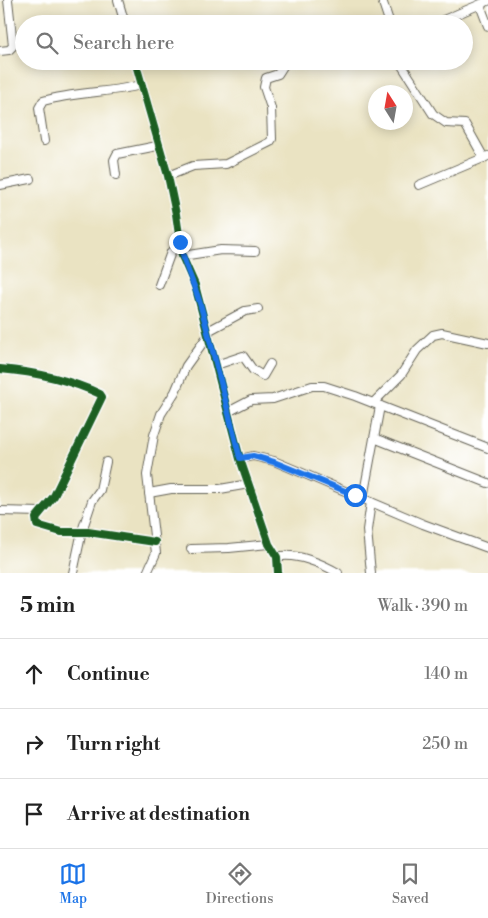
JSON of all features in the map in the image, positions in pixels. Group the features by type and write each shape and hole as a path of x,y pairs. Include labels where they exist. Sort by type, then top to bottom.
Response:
{"street":[{"path":"0,51 9,50 14,44 8,0"},
{"path":"118,0 122,15"},
{"path":"382,0 387,15"},
{"path":"456,15 488,1"},
{"path":"480,5 488,26"},
{"path":"137,70 157,146 168,176 182,256 195,285 240,458 269,544 277,557 278,573"},
{"path":"168,176 193,166 226,164 270,142 272,139 272,108 264,81 269,76 278,74 281,70"},
{"path":"405,70 433,114 446,123 465,124 486,157 419,186"},
{"path":"44,140 39,108 43,101 141,85"},
{"path":"116,175 114,160 117,154 157,146"},
{"path":"0,185 30,178"},
{"path":"159,285 171,252 180,242"},
{"path":"182,256 221,250 255,251"},
{"path":"146,573 156,553 147,475 149,454 161,414 186,366 208,333 245,311 258,310"},
{"path":"371,573 367,537 367,500 377,404 401,375 418,350 433,335 442,334 488,343"},
{"path":"216,365 243,356 253,370 263,376 270,364"},
{"path":"0,369 53,377 80,385 100,394 102,397 54,496 40,512 36,520 38,526 61,532 82,531 155,542"},
{"path":"228,412 251,400 285,397 312,386 324,386 377,404 488,448"},
{"path":"374,438 488,483"},
{"path":"240,458 253,456 274,462 488,548"},
{"path":"73,573 82,531 92,501 100,490 106,462"},
{"path":"149,493 172,489 220,489 249,484"},
{"path":"0,511 40,512"},
{"path":"191,549 269,544"},
{"path":"277,557 286,556 320,564 335,572"}],"cycle path":[{"path":"138,70 168,176 182,256 195,285 240,459 269,544 277,557 278,573"},
{"path":"0,369 39,374 64,380 100,394 102,397 54,496 36,518 37,525 61,532 88,532 155,542"}],"route":[{"path":"180,242 185,266 195,285 208,331 240,458 253,456 274,462 355,495"}]}
